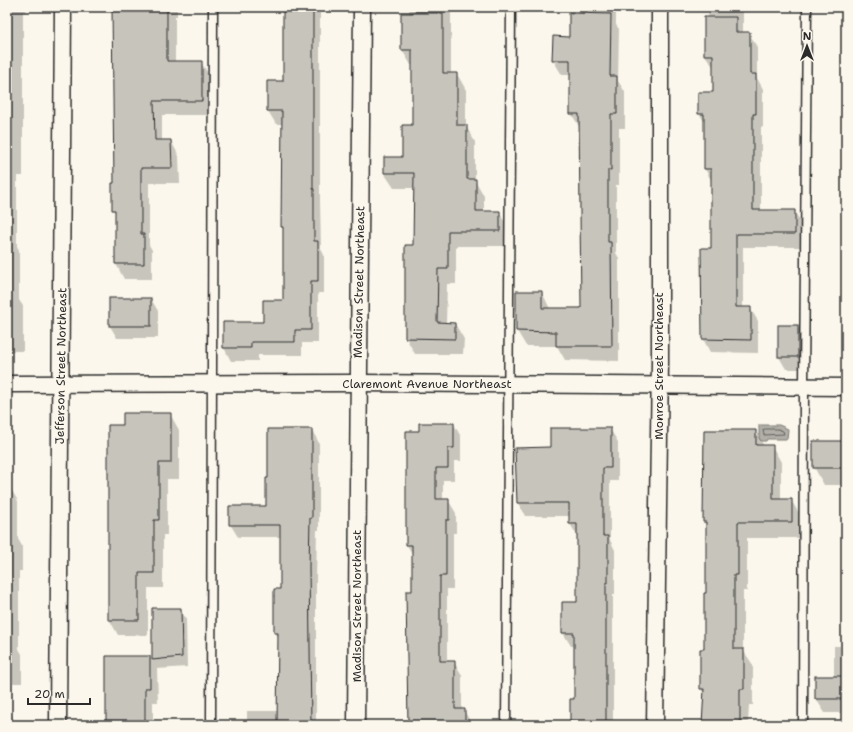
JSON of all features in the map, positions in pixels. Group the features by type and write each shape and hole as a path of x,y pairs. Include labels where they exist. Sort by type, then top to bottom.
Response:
{"street":[{"name":"Jefferson Street Northeast","path":"58,725 63,7"},
{"name":"Madison Street Northeast","path":"356,725 362,7"},
{"name":"Monroe Street Northeast","path":"655,725 659,386 660,7"},
{"name":"Claremont Avenue Northeast","path":"7,384 358,383 846,387"}],"lane":[{"path":"211,725 213,7"},
{"path":"506,725 507,384 511,7"},
{"path":"803,725 807,7"}],"water":[{"path":"759,425 779,425 788,429 787,439 767,439 766,441 761,441 759,438"}],"building":[{"path":"112,9 167,9 167,61 202,61 202,101 154,101 155,140 171,140 172,168 141,168 141,234 144,234 144,264 115,264 115,210 112,210 112,183 114,183"},
{"path":"283,11 313,11 313,189 314,241 318,241 318,281 311,281 311,330 295,330 295,342 251,342 251,348 223,348 223,322 263,322 263,300 283,300 283,227 281,227 282,111 267,111 267,81 283,81"},
{"path":"401,13 443,13 443,73 457,73 457,125 467,125 467,179 476,179 476,211 500,211 500,231 448,231 448,269 438,269 437,322 455,323 455,339 405,338 405,245 413,245 414,173 384,173 384,157 402,157 402,125 412,125 412,50 401,50"},
{"path":"569,13 611,14 610,76 617,76 617,114 611,114 611,170 608,170 608,242 611,242 612,346 556,346 556,332 516,331 516,291 542,291 542,308 581,308 579,114 570,114 570,60 552,60 553,36 569,37"},
{"path":"704,17 736,17 736,32 750,32 750,74 756,74 756,114 753,114 753,210 795,210 795,234 736,234 736,307 751,307 751,340 702,339 701,248 711,248 711,169 704,169 704,114 698,114 698,92 713,92 713,55 704,55"},
{"path":"109,298 151,298 151,326 109,326"},
{"path":"778,325 798,325 798,357 778,357"},
{"path":"123,413 171,413 171,463 159,463 159,520 154,520 154,573 139,573 139,620 108,620 108,425 123,425"},
{"path":"419,423 454,423 454,448 448,448 448,468 436,468 436,499 449,499 449,520 446,520 446,576 440,576 440,661 455,661 455,709 465,709 465,725 408,725 406,591 412,591 412,545 406,545 406,431 419,431"},
{"path":"550,428 611,428 611,468 603,468 603,536 608,536 608,583 606,583 606,725 570,725 570,699 574,699 574,633 562,633 562,602 577,602 577,524 569,524 569,503 517,503 515,448 550,447"},
{"path":"268,429 312,429 312,518 310,518 309,567 311,725 277,725 278,633 274,633 274,589 280,589 280,525 229,525 229,506 266,506 266,478 268,478"},
{"path":"704,430 756,430 756,445 773,445 773,499 792,499 792,522 738,522 738,575 734,575 734,649 744,649 744,689 740,689 740,725 702,725 704,689 700,689 700,649 704,649 704,593 706,593 706,522 703,522"},
{"path":"813,441 846,441 846,468 813,468"},
{"path":"152,608 181,608 182,657 152,660"},
{"path":"106,656 150,656 150,688 145,688 145,725 106,725"},
{"path":"815,676 846,676 846,699 815,699"}]}
